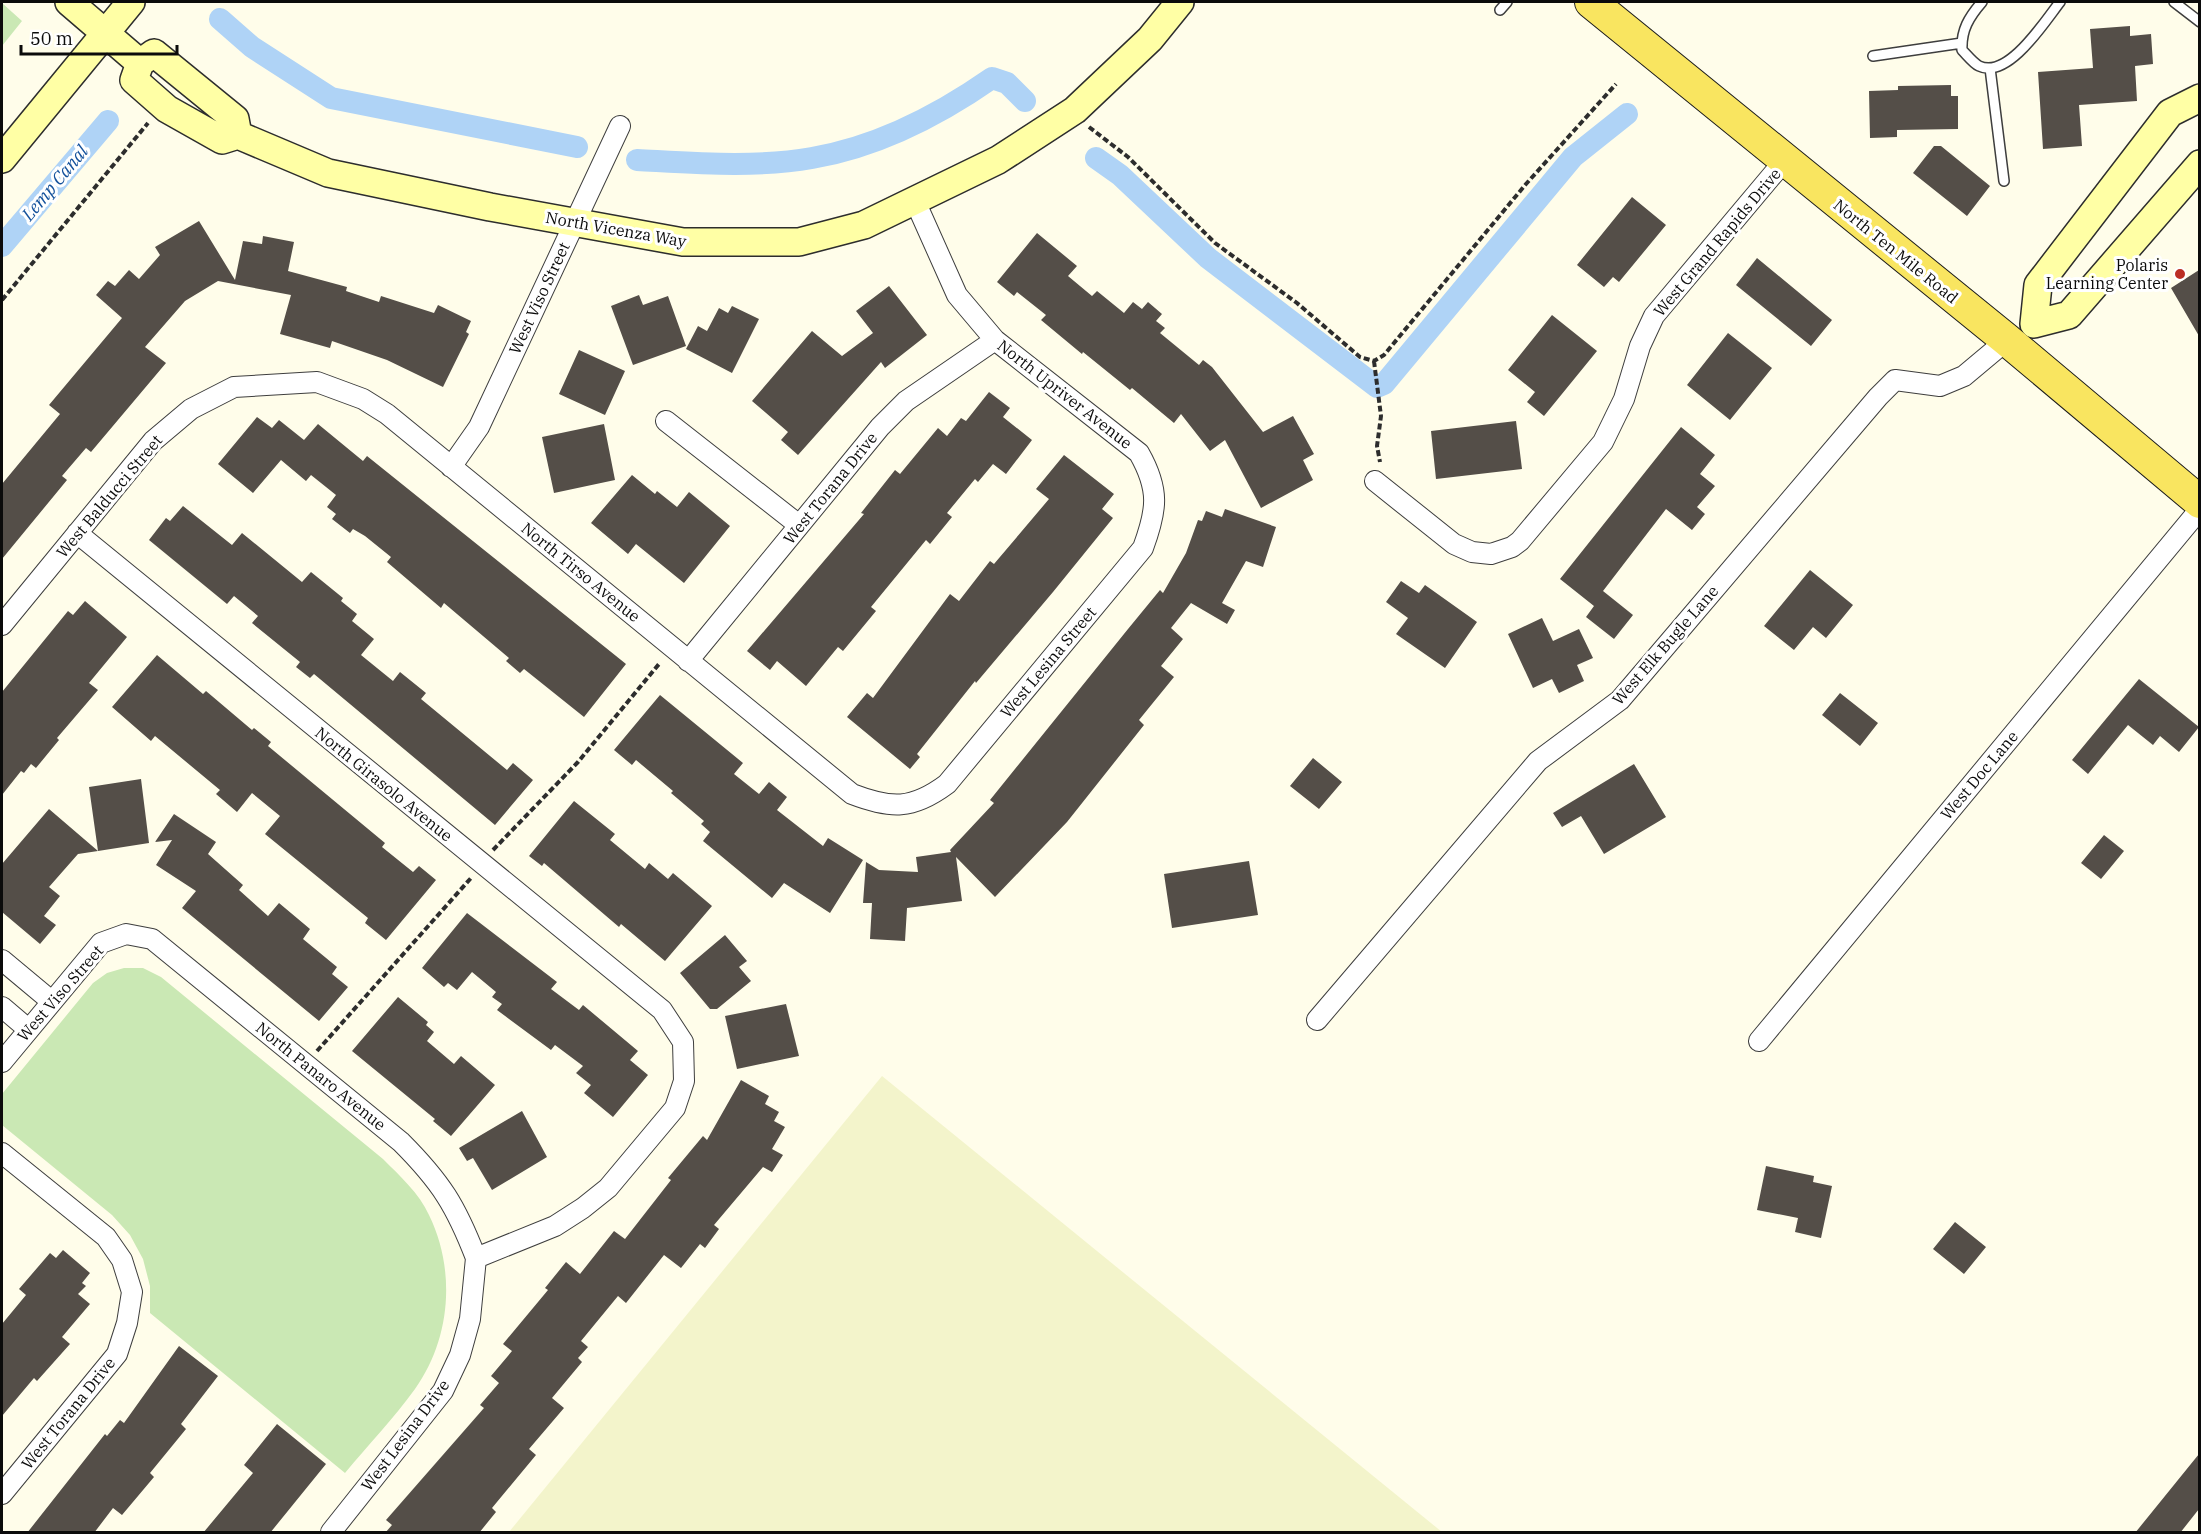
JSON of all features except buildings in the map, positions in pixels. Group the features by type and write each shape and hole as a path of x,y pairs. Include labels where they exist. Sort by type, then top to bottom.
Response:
{"main road":[{"name":"North Ten Mile Road","path":"1591,2 2011,344 2199,502"}],"street":[{"name":"North Vicenza Way","path":"69,2 140,63 134,80 167,109 222,140 237,135 328,173 575,223 683,242 799,242 864,225 915,201 998,160 1075,110 1150,39 1180,2"},
{"path":"2,159 131,2"},
{"path":"2034,324 2038,285 2170,113 2199,98"},
{"name":"West Viso Street","path":"451,467 479,427 620,126"},
{"name":"West Grand Rapids Drive","path":"1379,473 1454,544 1472,552 1491,554 1520,541 1590,461 1603,442 1624,399 1640,346 1654,316 1785,160"},
{"path":"2011,344 2034,324 2069,315 2199,164"},
{"name":"North Upriver Avenue","path":"915,201 957,295 995,340 1139,453 1150,474 1155,497"},
{"name":"West Torana Drive","path":"688,661 880,427 906,401 995,340"},
{"name":"West Elk Bugle Lane","path":"1317,1020 1538,761 1620,700 1878,397 1895,380 1940,386 1964,376 2011,344"},
{"name":"North Tirso Avenue","path":"234,387 317,382 363,399 387,414 852,794 881,805 910,804"},
{"name":"West Balducci Street","path":"2,625 153,441 191,409 234,387"},
{"path":"666,421 800,525"},
{"name":"West Lesina Street","path":"910,804 927,799 947,784 1143,548 1153,520 1155,497"},
{"name":"West Doc Lane","path":"1759,1041 2199,509"},
{"name":"North Girasolo Avenue","path":"77,533 662,1010 684,1042 684,1082 675,1108 608,1188 555,1226 476,1258"},
{"name":"West Viso Street","path":"2,1062 50,1000 101,943 126,934"},
{"name":"North Panaro Avenue","path":"126,934 152,939 401,1142 431,1172 459,1214 476,1258"},
{"path":"2,960 50,1000"},
{"path":"2,1007 28,1029"},
{"name":"West Torana Drive","path":"2,1153 106,1237 122,1260 132,1292 127,1323 117,1354 2,1494"},
{"name":"West Lesina Drive","path":"331,1533 443,1390 460,1355 470,1319 476,1258"}],"lane":[{"path":"1500,10 1508,2"},
{"path":"1982,2 1968,20 1962,50 1980,67 1995,69 2022,49 2060,2"},
{"path":"2175,2 2199,22"},
{"path":"1873,56 1962,43"},
{"path":"1990,68 2004,181"}],"path":[{"path":"1089,126 1128,157 1215,243 1297,303 1360,357 1374,361 1384,355 1526,184 1616,84"},
{"path":"2,300 148,123"},
{"path":"1374,361 1381,416 1377,446 1379,473"},
{"path":"491,853 578,762 659,664"},
{"path":"315,1054 471,878"}],"green space":[{"path":"2,3 22,21 2,46"},
{"path":"124,968 143,968 161,977 383,1159 415,1192 429,1215 438,1236 446,1281 446,1304 436,1348 415,1389 345,1473 150,1313 150,1286 143,1259 130,1235 112,1215 2,1125 2,1094 93,983 107,973"},
{"path":"882,1076 1442,1532 509,1532"}],"waterway":[{"path":"220,19 252,47 331,98 577,147"},
{"path":"637,160 747,164 790,161 836,153 884,138 929,117 992,78 1007,83 1025,101"},
{"path":"1096,158 1120,175 1208,258 1377,387 1384,384 1573,157 1627,114"},
{"name":"Lemp Canal","path":"2,246 108,121"}],"place":[{"name":"Polaris Learning Center","path":"2180,274"}]}
